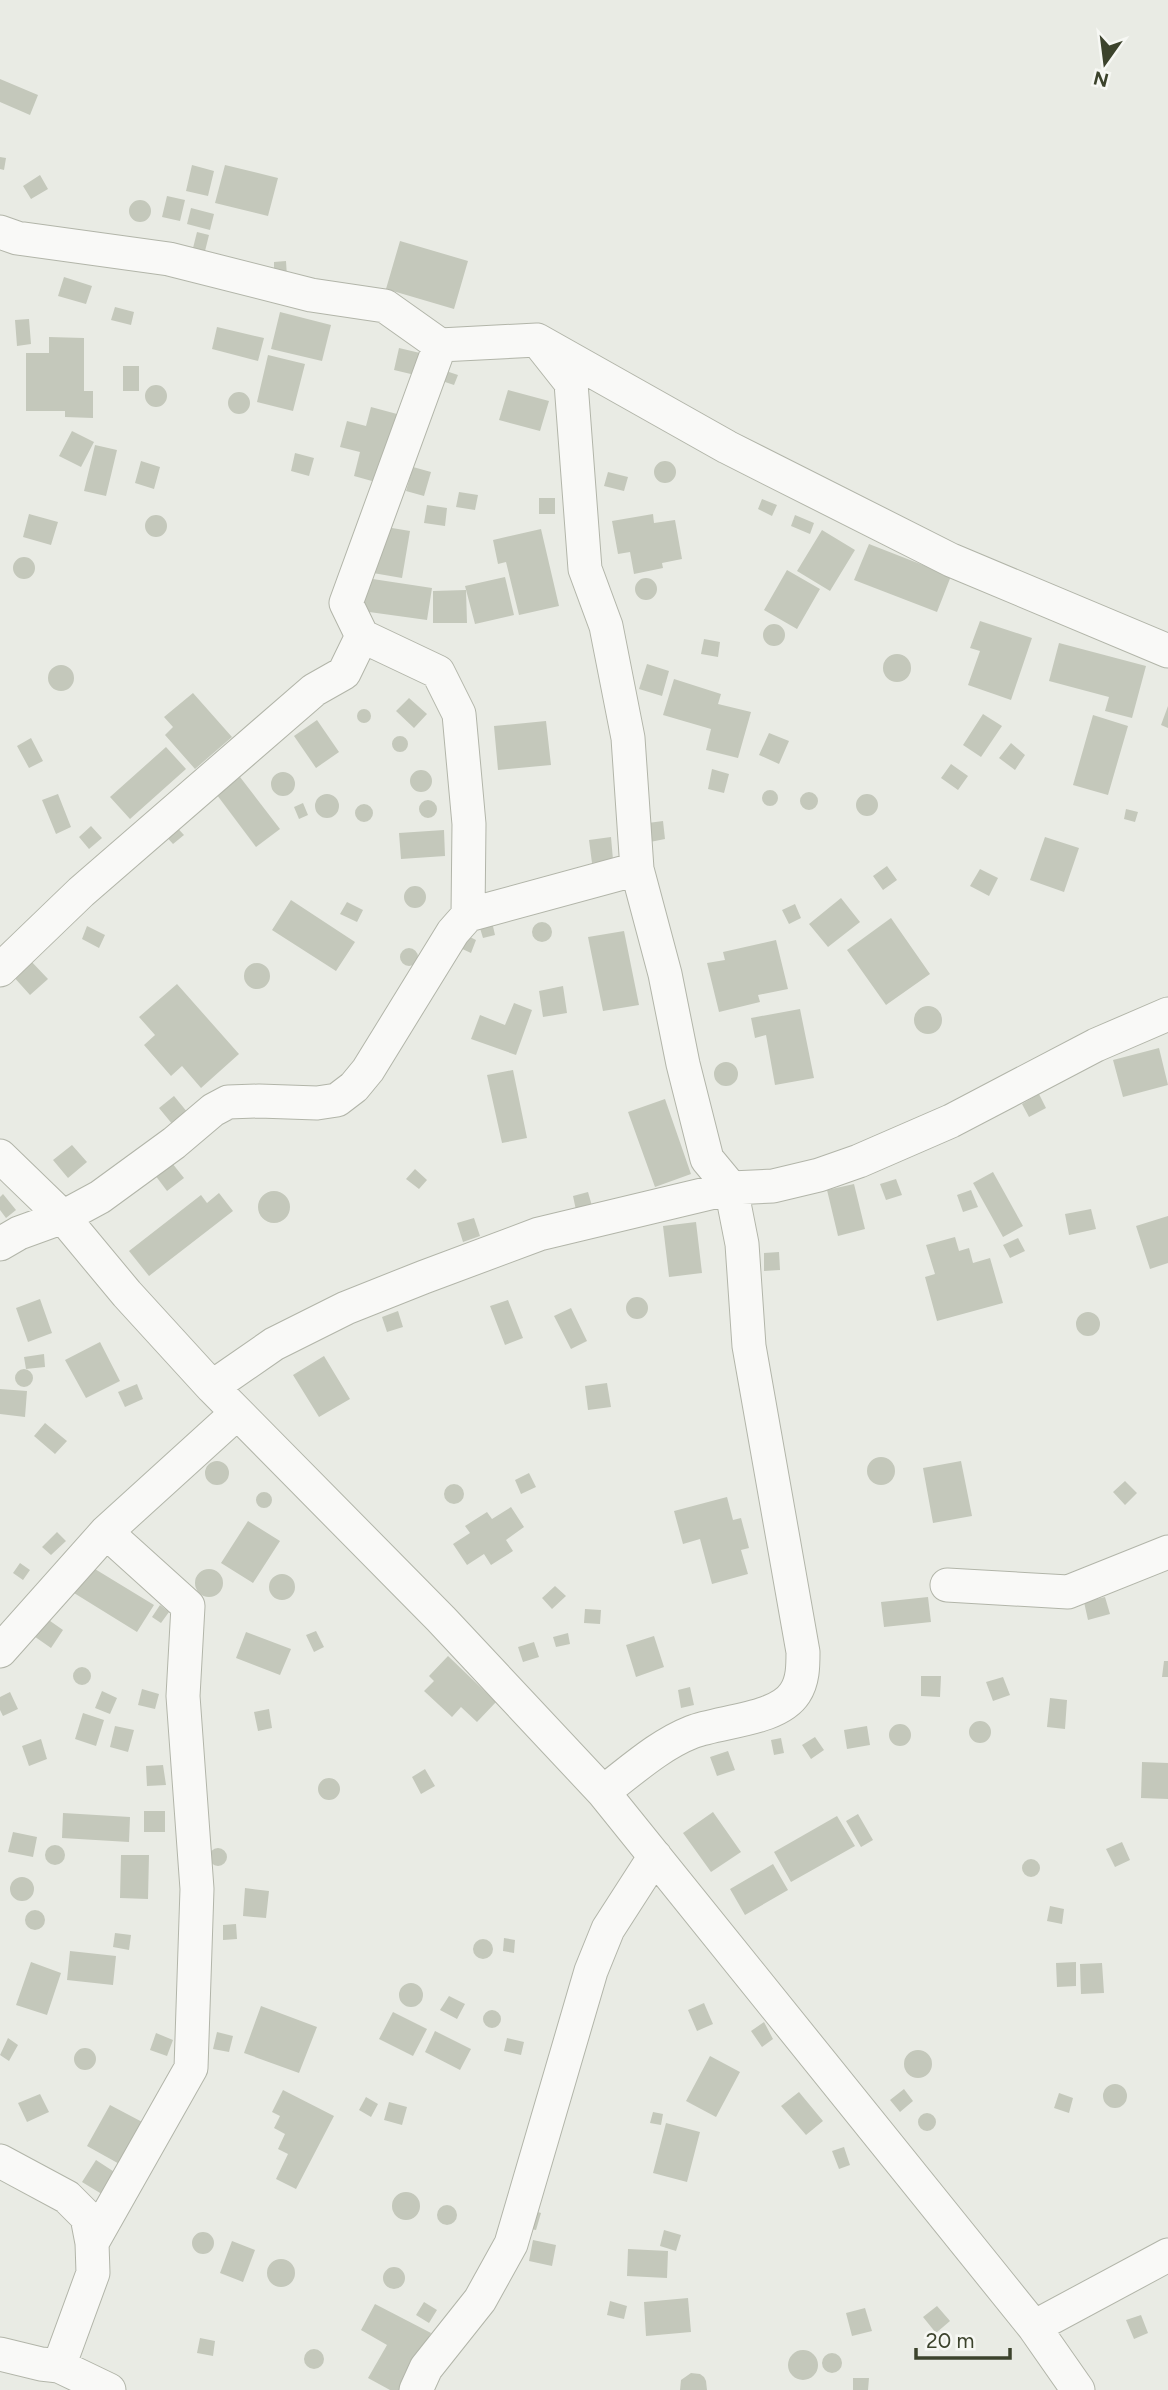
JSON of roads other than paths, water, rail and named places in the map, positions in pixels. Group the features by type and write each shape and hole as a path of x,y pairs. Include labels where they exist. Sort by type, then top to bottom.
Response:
{"street":[{"path":"0,232 17,238 169,259 311,295 385,306 440,345 537,340 727,447 951,560 1168,651"},
{"path":"537,340 571,383 585,569 606,626 628,738 637,869 665,974 683,1064 707,1159 731,1188 742,1244 749,1346 803,1652 802,1676 796,1692 786,1704 771,1711 691,1732 660,1749 603,1792"},
{"path":"440,345 346,603 362,636 438,672 458,714 469,824 468,915"},
{"path":"0,970 81,892 313,690 344,673 362,636"},
{"path":"0,1244 19,1233 63,1217 100,1197 174,1143 213,1110 228,1102 317,1103 337,1100 354,1087 368,1070 453,932 468,915 637,869"},
{"path":"212,1387 274,1344 346,1308 424,1277 539,1234 731,1188 774,1186 819,1175 859,1161 951,1121 1096,1045 1168,1014"},
{"path":"0,1156 63,1217 127,1294 236,1413 441,1619 603,1792 1034,2328 1078,2390"},
{"path":"0,1651 106,1532 236,1413"},
{"path":"92,2243 191,2068 197,1889 183,1696 188,1606 106,1532"},
{"path":"947,1585 1068,1592 1168,1552"},
{"path":"416,2390 426,2368 480,2300 511,2244 591,1971 608,1929 655,1856"},
{"path":"0,2161 67,2197 87,2217 92,2243 93,2273 59,2366"},
{"path":"1034,2328 1168,2255"},
{"path":"0,2354 59,2366 109,2390"}]}
